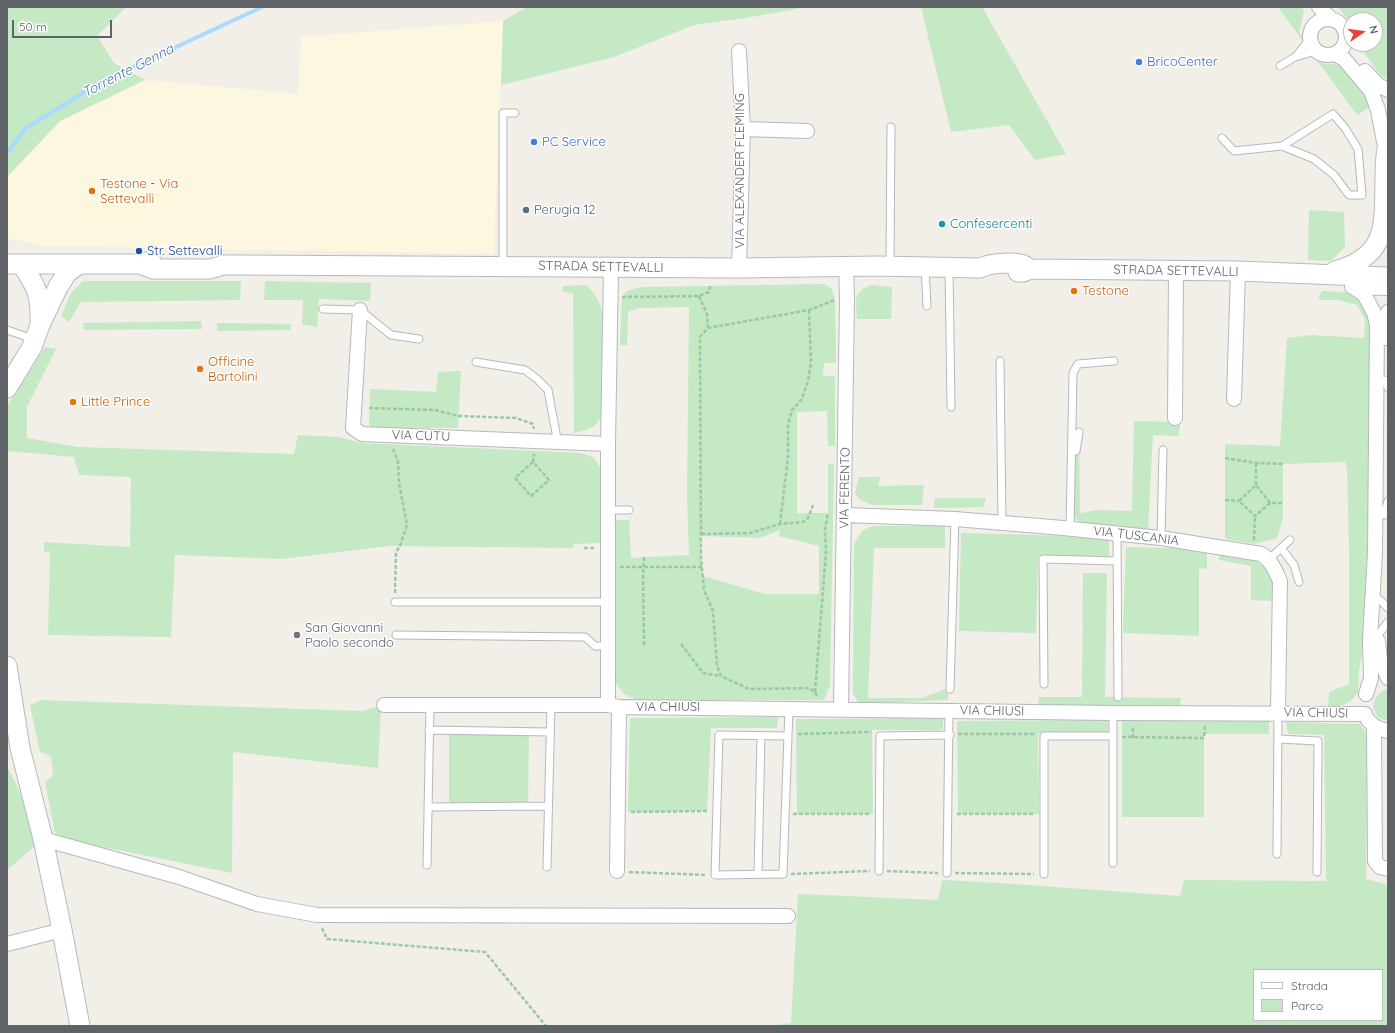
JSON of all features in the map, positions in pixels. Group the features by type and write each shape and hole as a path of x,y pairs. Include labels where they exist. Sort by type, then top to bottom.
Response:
{"main road":[{"path":"1322,275 1350,267 1360,262 1378,242 1385,239 1387,149"},
{"path":"14,264 31,278 37,292 40,305 37,332"},
{"name":"STRADA SETTEVALLI","path":"14,264 140,264 154,269 210,269 223,265 503,265 739,268 925,267 980,268 987,272 1023,272 1030,269 1176,270 1388,277"},
{"path":"7,388 32,347 37,332 58,287 67,274 78,264"},
{"path":"7,666 20,748 43,839 80,1026"},
{"path":"7,721 20,748"}],"street":[{"path":"1312,7 1314,24"},
{"path":"1318,7 1331,19"},
{"path":"1343,27 1336,20 1331,19 1319,20 1311,29 1313,45 1325,55 1335,54 1340,51 1343,46"},
{"name":"VIA ALEXANDER FLEMING","path":"739,51 743,129 739,268"},
{"path":"1350,52 1378,85 1388,90"},
{"path":"1335,54 1344,59 1371,91 1378,110 1387,149"},
{"path":"743,129 807,131"},
{"path":"611,267 608,444 609,646 614,706"},
{"name":"VIA FERENTO","path":"841,709 845,515 846,267"},
{"path":"1175,418 1176,270"},
{"path":"1234,399 1238,271"},
{"name":"STRADA SETTEVALLI","path":"1322,275 1353,287 1388,288"},
{"path":"1353,287 1364,294 1374,313 1377,324 1375,553 1370,640 1371,678 1364,700 1365,714 1368,721 1374,726 1380,730 1388,731"},
{"name":"VIA CUTU","path":"360,310 353,428 362,434 608,444"},
{"path":"1366,694 1370,688 1376,684 1388,680 1380,659 1378,642 1384,604 1386,384 1384,326 1388,312"},
{"name":"VIA TUSCANIA","path":"845,515 955,518 1002,524 1117,533 1247,551 1261,554 1268,559"},
{"path":"1268,559 1274,566 1280,581 1278,712"},
{"name":"VIA CHIUSI","path":"384,705 551,705 1114,713 1278,712 1365,714"},
{"name":"VIA CHIUSI","path":"614,706 617,871"},
{"path":"1374,726 1375,861 1380,867 1388,869"},
{"path":"43,839 179,877 257,904 317,916 788,916"},
{"path":"7,944 62,930"}],"lane":[{"path":"1280,66 1313,45"},
{"path":"1295,57 1313,45"},
{"path":"503,265 503,113 514,113"},
{"path":"1222,138 1234,151 1282,146 1333,114 1345,128 1358,149 1362,195 1349,195 1334,175 1314,159 1282,146"},
{"path":"890,267 891,127"},
{"path":"925,267 927,306"},
{"path":"949,268 951,407"},
{"path":"323,309 360,310 391,335 419,339"},
{"path":"7,330 37,332"},
{"path":"1000,361 1002,524"},
{"path":"1070,529 1073,373 1078,364 1114,361"},
{"path":"476,362 525,370 538,379 548,390 557,442"},
{"path":"1071,473 1079,432"},
{"path":"1161,538 1163,450"},
{"path":"1384,515 1388,501"},
{"path":"609,510 629,510"},
{"path":"950,689 955,518"},
{"path":"1117,533 1118,697"},
{"path":"1268,559 1290,540"},
{"path":"1281,548 1294,564 1299,582"},
{"path":"1044,684 1043,559 1117,561"},
{"path":"395,602 609,602"},
{"path":"1378,635 1388,622"},
{"path":"396,635 585,637 595,646 609,646"},
{"path":"427,865 430,705"},
{"path":"547,867 551,705"},
{"path":"788,736 719,735 715,875 783,874 785,814 788,736 789,708"},
{"path":"947,873 950,735 949,711"},
{"path":"1277,854 1278,712"},
{"path":"1113,863 1114,713"},
{"path":"429,730 550,732"},
{"path":"879,871 880,736 950,735"},
{"path":"758,874 761,736"},
{"path":"1044,874 1044,736 1113,736"},
{"path":"1278,739 1318,741 1317,872"},
{"path":"428,807 548,806"}],"path":[{"path":"622,297 699,296 709,292 710,286"},
{"path":"699,296 708,314 708,328"},
{"path":"721,676 717,666 713,611 704,590 702,567 700,337 708,328 809,310 835,300 847,299"},
{"path":"780,524 788,457 788,425 792,410 802,399 808,381 811,363 809,310"},
{"path":"392,445 398,461 399,483 407,525 400,546 396,552 395,602"},
{"path":"1225,458 1256,463 1283,464"},
{"path":"1256,463 1256,485 1270,503"},
{"path":"1239,501 1256,485"},
{"path":"1225,500 1239,501 1255,516"},
{"path":"1254,544 1255,516 1270,503 1283,504"},
{"path":"701,534 750,533 780,524 803,522 808,518 812,505"},
{"path":"818,700 815,692 826,552 825,529 828,513"},
{"path":"644,558 644,645"},
{"path":"615,567 702,567"},
{"path":"681,644 703,674 721,676 749,689 809,688 815,692"},
{"path":"788,736 796,734 874,732"},
{"path":"950,735 1038,734"},
{"path":"1113,736 1122,738 1204,738"},
{"path":"628,812 717,812"},
{"path":"785,814 873,814"},
{"path":"949,814 1039,814"},
{"path":"617,871 715,875"},
{"path":"783,874 879,871 1044,874"},
{"path":"317,916 327,939 485,952 546,1026"}],"shaded area":[{"path":"503,21 494,254 44,246 7,238 7,177 60,121 145,80 298,94 301,37"}],"green space":[{"path":"7,7 126,7 97,36 114,63 145,80 60,121 7,177"},
{"path":"527,7 807,7 746,18 694,25 614,57 501,85 503,21"},
{"path":"921,7 982,7 1066,154 1035,160 1009,125 951,132"},
{"path":"1278,7 1302,7 1304,11 1299,32 1321,63 1340,65 1372,106 1357,115"},
{"path":"1338,7 1388,7 1388,79 1380,75 1364,52 1383,52 1383,12 1343,13"},
{"path":"1309,210 1344,212 1345,247 1331,261 1308,260"},
{"path":"83,281 241,281 240,300 84,302 80,303 69,322 61,316 71,293"},
{"path":"265,281 371,283 370,301 319,299 317,327 302,324 303,300 264,300"},
{"path":"824,284 832,289 835,300 836,363 824,363 823,376 835,376 835,446 828,446 827,411 797,412 797,513 828,513 828,464 834,465 830,686 824,700 637,700 624,694 615,682 616,520 629,520 631,558 689,555 687,496 689,307 639,308 628,312 627,345 620,345 622,297 627,291 642,287","holes":["780,530 779,536 819,546 819,594 765,594 703,576 701,536 760,538"]},
{"path":"586,285 595,296 604,317 603,413 598,422 592,428 574,433 573,293 562,292 563,286"},
{"path":"871,285 892,287 891,319 857,319 856,298 861,291"},
{"path":"1322,291 1354,293 1362,298 1371,318 1371,463 1363,650 1359,670 1358,693 1345,704 1328,707 1329,692 1349,684 1349,546 1347,469 1345,462 1283,464 1283,518 1277,538 1254,544 1225,539 1225,444 1280,446 1287,338 1311,335 1364,338 1365,319 1357,305 1337,300 1318,300"},
{"path":"201,321 202,329 84,330 83,323"},
{"path":"217,323 291,324 291,330 217,331"},
{"path":"45,347 56,349 27,407 27,438 78,447 294,454 298,435 338,437 362,443 581,453 594,458 601,469 601,543 573,544 573,548 389,546 281,559 175,555 171,637 48,635 50,551 44,552 44,542 130,547 131,477 79,475 74,457 7,451 7,406"},
{"path":"461,371 458,428 369,428 370,389 436,392 438,372"},
{"path":"1134,421 1180,422 1179,436 1153,435 1148,529 1083,525 1074,517 1072,433 1079,432 1080,513 1099,510 1132,511"},
{"path":"859,477 880,477 878,486 924,485 922,505 872,505 859,499 855,493"},
{"path":"935,498 986,498 983,507 934,508"},
{"path":"872,526 945,526 945,548 874,548 868,698 922,698 948,688 948,700 866,703 858,702 853,694 854,544 862,531"},
{"path":"961,533 1109,537 1109,557 1038,555 1036,633 959,631"},
{"path":"1126,547 1207,549 1207,568 1199,569 1199,636 1123,633"},
{"path":"1219,552 1251,557 1266,569 1272,581 1273,601 1251,600 1251,566 1219,560"},
{"path":"1083,573 1107,573 1105,697 1181,698 1180,708 1038,706 1039,697 1082,697"},
{"path":"1384,690 1388,690 1388,721 1378,716 1374,707 1376,698"},
{"path":"41,700 362,711 381,706 378,768 233,752 232,873 68,840 55,833 45,782 53,776 51,756 40,752 30,705"},
{"path":"778,717 777,728 711,728 707,811 628,812 630,718"},
{"path":"943,718 943,730 872,730 873,814 797,814 796,719"},
{"path":"1108,720 1108,733 1038,734 1039,814 958,814 957,721"},
{"path":"1122,720 1269,720 1269,734 1204,734 1204,817 1122,817"},
{"path":"1286,722 1360,724 1367,735 1366,879 1388,885 1388,1026 770,1026 791,1023 798,894 938,900 942,880 1180,896 1184,880 1326,881 1324,735 1288,734"},
{"path":"449,730 529,732 528,806 449,807"},
{"path":"7,766 43,839 7,870"}],"waterway":[{"name":"Torrente Genna","path":"7,153 25,129 99,83 262,7"}],"place":[{"name":"BricoCenter","path":"1139,62"},
{"name":"PC Service","path":"534,142"},
{"name":"Testone - Via Settevalli","path":"92,191"},
{"name":"Perugia 12","path":"526,210"},
{"name":"Confesercenti","path":"942,224"},
{"name":"Str. Settevalli","path":"139,251"},
{"name":"Testone","path":"1074,291"},
{"name":"Officine Bartolini","path":"200,369"},
{"name":"Little Prince","path":"73,402"},
{"name":"San Giovanni Paolo secondo","path":"297,635"}]}
